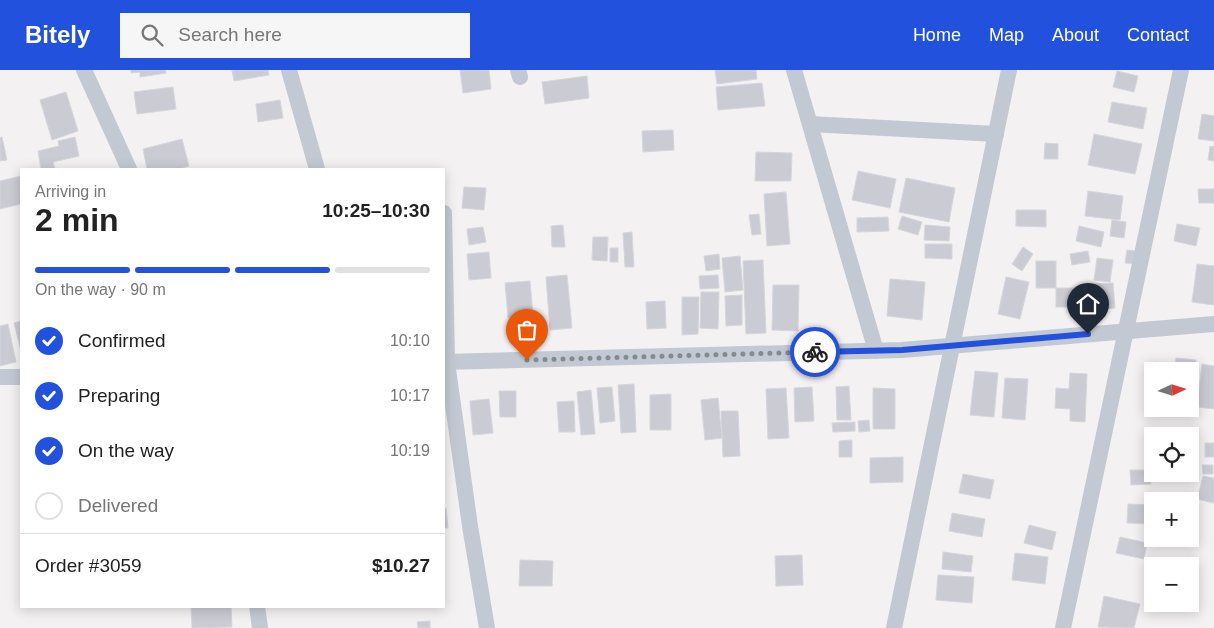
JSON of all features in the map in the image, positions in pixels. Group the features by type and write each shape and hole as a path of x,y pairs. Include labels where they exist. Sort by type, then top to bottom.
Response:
{"street":[{"path":"84,70 129,168"},
{"path":"289,70 316,168"},
{"path":"794,70 876,351"},
{"path":"894,628 1009,70"},
{"path":"1063,628 1181,70"},
{"path":"810,124 996,134"},
{"path":"445,288 446,362 487,628"},
{"path":"446,362 876,351 1214,324"},
{"path":"0,377 20,377"},
{"path":"257,608 260,628"}],"building":[{"path":"131,70 165,70 166,73 140,77 140,72 131,73"},
{"path":"232,70 268,70 269,75 234,81"},
{"path":"460,70 489,70 491,89 463,93"},
{"path":"715,70 756,70 757,79 717,84"},
{"path":"1117,71 1138,76 1134,92 1113,87"},
{"path":"587,76 589,98 545,104 542,82"},
{"path":"762,83 765,106 718,110 716,87"},
{"path":"173,87 176,109 137,114 134,92"},
{"path":"66,92 78,131 52,140 40,100"},
{"path":"280,100 283,118 258,122 256,104"},
{"path":"1112,102 1147,108 1143,129 1108,122"},
{"path":"1202,114 1214,116 1214,141 1198,139"},
{"path":"673,130 674,150 643,152 642,131"},
{"path":"1094,134 1142,144 1135,174 1088,165"},
{"path":"2,137 7,160 0,161 0,138"},
{"path":"75,137 79,156 53,162 55,168 41,168 38,151 59,146 58,141"},
{"path":"182,139 189,166 182,168 147,168 143,149"},
{"path":"1045,143 1058,144 1058,159 1044,159"},
{"path":"1210,146 1214,147 1214,161 1208,160"},
{"path":"756,152 792,153 791,181 755,181"},
{"path":"858,171 896,179 890,208 852,200"},
{"path":"20,176 20,204 0,209 0,181"},
{"path":"906,178 955,188 949,222 899,212"},
{"path":"464,187 486,188 484,210 462,208"},
{"path":"1198,189 1214,189 1214,203 1199,203"},
{"path":"1088,191 1123,196 1120,220 1085,216"},
{"path":"786,192 790,244 767,246 764,194"},
{"path":"1016,210 1046,210 1046,227 1016,226"},
{"path":"759,214 761,234 752,235 749,215"},
{"path":"902,216 922,222 918,235 898,229"},
{"path":"888,217 889,231 857,232 857,218"},
{"path":"1112,220 1126,222 1124,238 1110,236"},
{"path":"1177,224 1200,228 1196,246 1174,241"},
{"path":"563,225 565,247 552,247 551,226"},
{"path":"925,225 950,227 949,241 924,240"},
{"path":"1079,226 1104,232 1101,247 1076,241"},
{"path":"483,227 486,242 469,245 467,229"},
{"path":"632,232 634,267 625,267 623,233"},
{"path":"593,237 608,237 607,261 592,260"},
{"path":"925,244 952,244 952,259 925,258"},
{"path":"1023,247 1033,254 1022,271 1012,264"},
{"path":"610,248 618,248 618,262 610,262"},
{"path":"1127,250 1137,251 1136,264 1125,263"},
{"path":"1088,251 1090,262 1072,265 1070,254"},
{"path":"489,252 491,278 469,280 467,254"},
{"path":"719,254 720,269 706,271 704,256"},
{"path":"740,256 743,290 725,292 722,258"},
{"path":"1097,258 1113,260 1110,282 1094,280"},
{"path":"763,260 766,333 746,334 743,261"},
{"path":"1036,261 1056,261 1056,288 1036,288"},
{"path":"1197,264 1214,266 1214,305 1192,302"},
{"path":"567,275 572,328 550,330 546,277"},
{"path":"718,275 719,288 700,289 699,276"},
{"path":"1006,277 1029,282 1020,319 998,314"},
{"path":"890,279 925,282 922,320 887,316"},
{"path":"530,281 533,315 508,318 505,283"},
{"path":"1113,283 1115,308 1092,310 1090,284"},
{"path":"773,285 799,285 798,331 772,330"},
{"path":"1056,288 1078,288 1078,307 1056,307"},
{"path":"701,292 719,292 718,329 700,328"},
{"path":"742,295 742,325 726,326 725,296"},
{"path":"682,297 699,297 698,334 682,335"},
{"path":"665,301 666,328 647,329 646,302"},
{"path":"20,321 20,347 14,323"},
{"path":"8,324 16,362 0,366 0,326"},
{"path":"1176,358 1196,360 1196,362 1176,362"},
{"path":"1202,364 1214,366 1214,409 1199,407"},
{"path":"975,371 998,373 994,417 970,415"},
{"path":"1070,373 1087,374 1085,422 1070,421 1070,409 1055,408 1056,388 1069,389"},
{"path":"1005,378 1028,379 1025,420 1002,418"},
{"path":"634,384 636,432 621,433 618,385"},
{"path":"849,386 851,420 837,420 836,387"},
{"path":"612,387 615,421 600,423 597,388"},
{"path":"812,387 814,421 795,422 794,388"},
{"path":"786,388 789,438 768,439 766,389"},
{"path":"873,388 895,389 895,429 873,429"},
{"path":"591,390 595,434 581,435 577,392"},
{"path":"499,391 516,391 516,417 500,417"},
{"path":"671,394 671,430 650,430 650,395"},
{"path":"718,398 722,438 705,440 701,400"},
{"path":"489,399 493,433 473,435 470,401"},
{"path":"574,401 575,432 559,432 557,402"},
{"path":"721,411 738,411 740,456 723,457"},
{"path":"869,420 870,431 859,432 858,421"},
{"path":"855,422 855,431 833,432 832,423"},
{"path":"852,440 852,457 839,457 839,441"},
{"path":"1205,443 1214,443 1214,457 1205,457"},
{"path":"903,457 903,482 870,483 870,458"},
{"path":"1202,465 1213,465 1213,474 1203,474"},
{"path":"1130,470 1144,470 1144,482 1151,482 1151,484 1131,485"},
{"path":"963,474 994,480 990,499 959,493"},
{"path":"1203,476 1214,478 1214,503 1199,499"},
{"path":"1128,504 1144,505 1144,524 1127,523"},
{"path":"445,508 446,508 448,528 445,528"},
{"path":"952,513 985,519 982,537 949,531"},
{"path":"1029,525 1056,532 1052,550 1024,543"},
{"path":"1120,537 1144,542 1144,547 1146,547 1144,559 1116,553"},
{"path":"943,552 973,556 971,572 942,569"},
{"path":"1015,553 1048,557 1045,584 1012,580"},
{"path":"802,555 803,585 776,586 775,556"},
{"path":"520,560 553,561 552,586 519,586"},
{"path":"938,575 974,577 972,603 936,600"},
{"path":"1104,596 1140,604 1134,628 1098,627"},
{"path":"191,608 231,608 232,627 192,628"},
{"path":"430,621 430,628 418,628 417,622"}],"way so far":[{"path":"527,360 815,352"}],"route":[{"path":"815,352 902,350 1088,334"}]}
